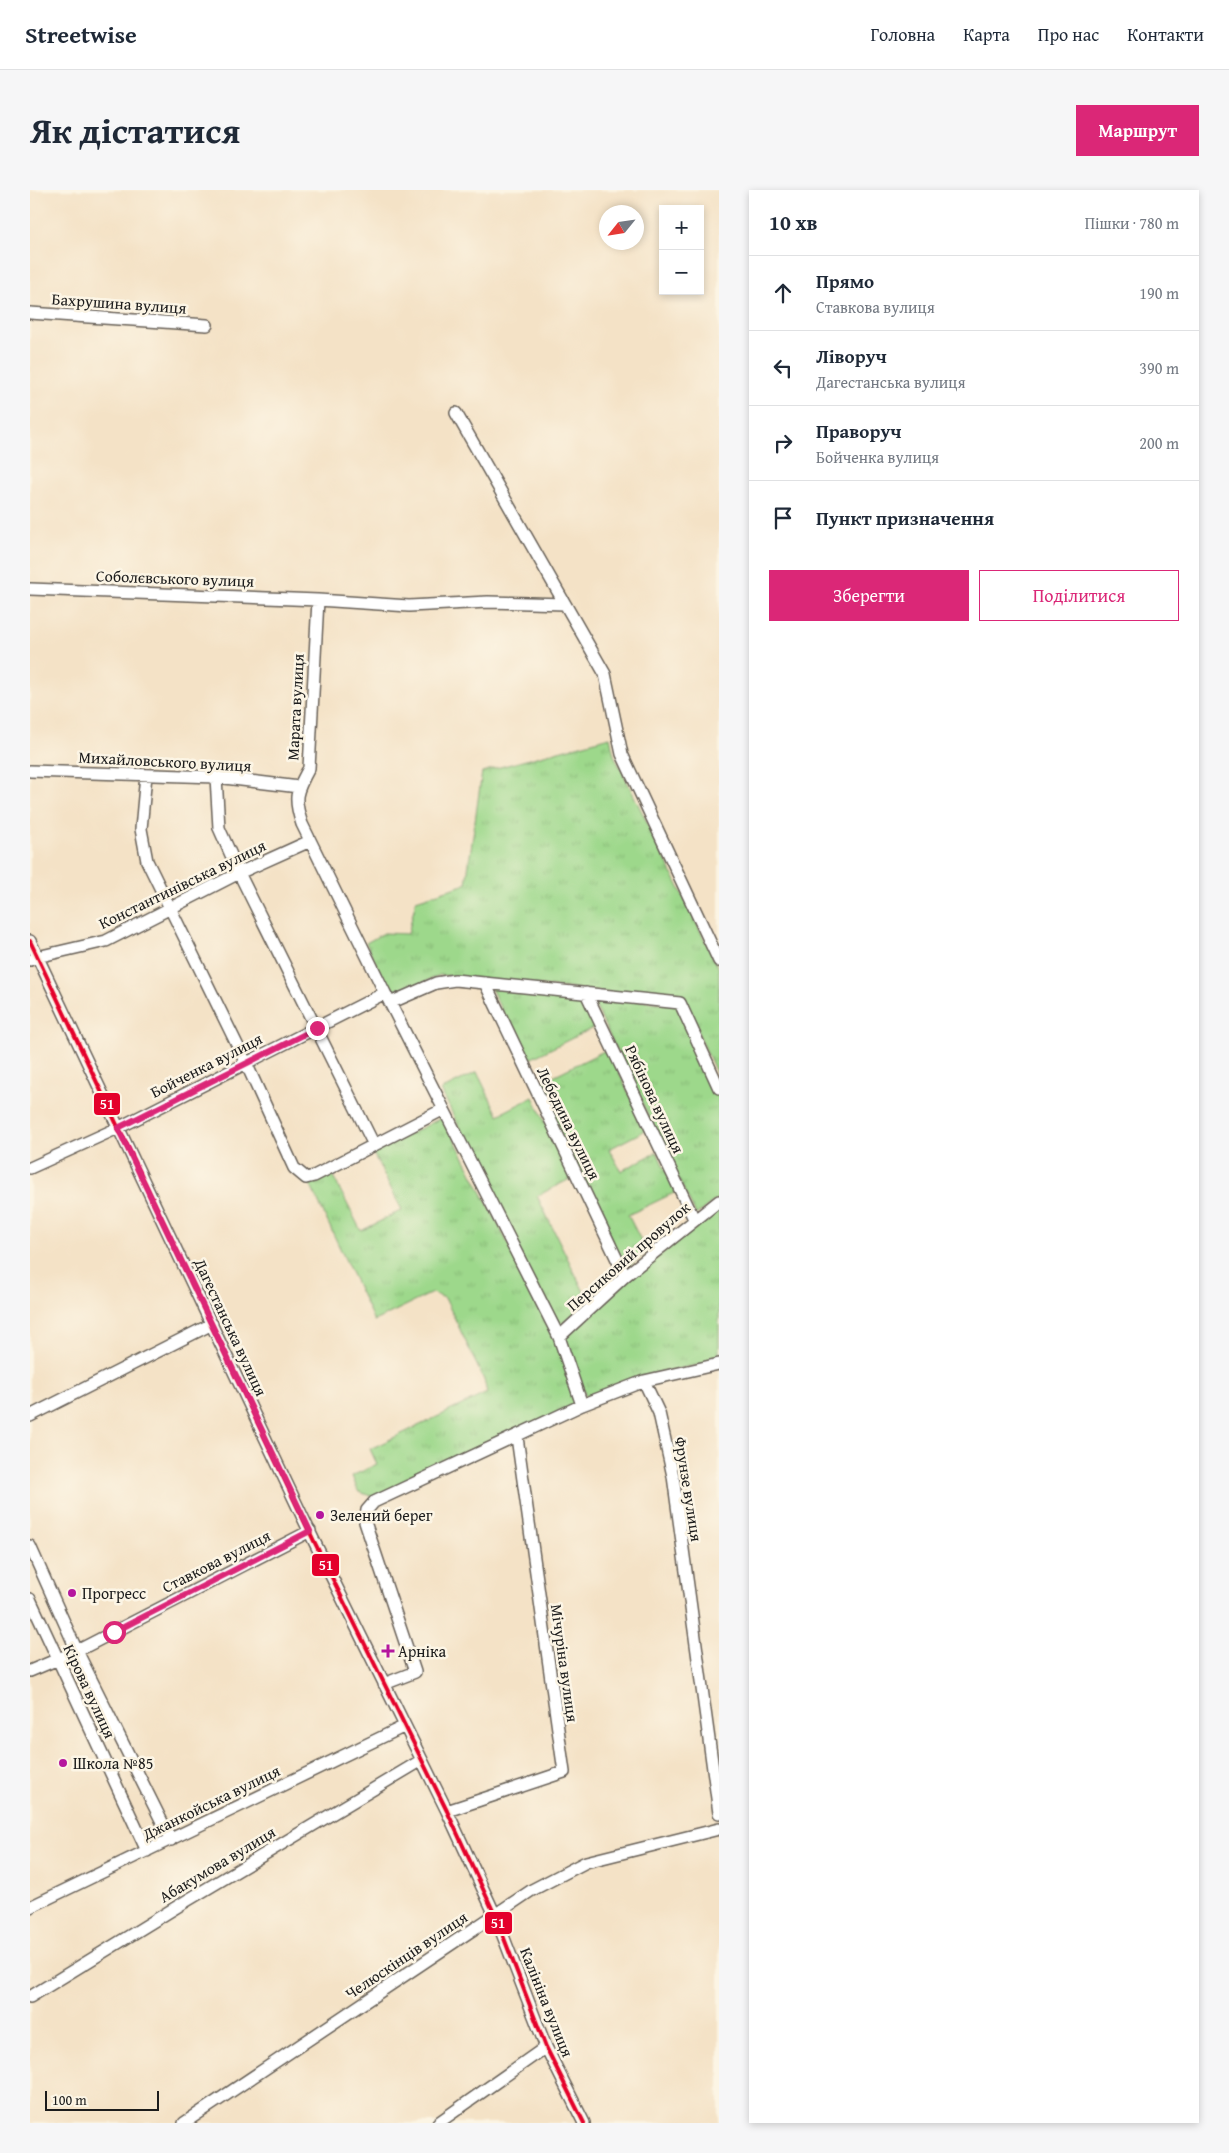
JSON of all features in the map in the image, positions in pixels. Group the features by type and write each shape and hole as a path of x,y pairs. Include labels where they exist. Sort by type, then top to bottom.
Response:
{"street":[{"name":"Бахрушина вулиця","path":"30,312 207,325"},
{"path":"456,412 605,674 622,754 719,960"},
{"name":"Соболєвського вулиця","path":"30,588 318,600 409,606 488,602 565,604"},
{"name":"Марата вулиця","path":"318,600 309,768 296,792 297,810 310,841 387,998 559,1337 582,1405"},
{"name":"Михайловського вулиця","path":"30,771 216,777 298,787"},
{"path":"146,775 141,829 147,861 246,1063 294,1168 306,1178 314,1176 444,1109"},
{"path":"216,777 218,828 374,1145"},
{"name":"Константинівська вулиця","path":"33,958 106,941 239,873 310,841"},
{"name":"Дагестанська вулиця","path":"30,941 33,958 118,1128 310,1531 422,1760"},
{"name":"Бойченка вулиця","path":"30,1168 118,1128 317,1028 387,998 436,983 455,980 680,1003 719,1088"},
{"name":"Лебедина вулиця","path":"485,983 625,1276"},
{"name":"Рябінова вулиця","path":"586,993 694,1219"},
{"name":"Персиковий провулок","path":"559,1337 625,1276 694,1219 719,1201"},
{"path":"30,1416 212,1324"},
{"path":"384,1684 415,1672 365,1522 368,1510 374,1502 517,1437 582,1405 644,1381 719,1364"},
{"name":"Фрунзе вулиця","path":"644,1381 659,1414 673,1476 719,1813"},
{"name":"Мічуріна вулиця","path":"447,1811 564,1772 517,1437"},
{"name":"Ставкова вулиця","path":"30,1672 77,1651 310,1531"},
{"name":"Кірова вулиця","path":"30,1546 77,1651 171,1840"},
{"name":"Кірова вулиця","path":"30,1599 147,1851"},
{"name":"Джанкойська вулиця","path":"30,1906 171,1840 405,1726"},
{"name":"Калініна вулиця","path":"422,1760 495,1915 546,2047 584,2123"},
{"name":"Абакумова вулиця","path":"30,1997 422,1760"},
{"name":"Челюскінців вулиця","path":"184,2123 532,1890 586,1862 719,1829"},
{"path":"438,2123 546,2047"}],"green space":[{"path":"610,737 614,755 719,969 719,1079 683,1000 440,975 392,996 366,943 384,933 408,934 416,900 466,884 482,772"},
{"path":"490,986 582,994 597,1026 530,1059 524,1058"},
{"path":"590,995 677,1005 719,1097 719,1197 696,1215"},
{"path":"608,1049 646,1130 609,1149 621,1171 657,1152 676,1192 628,1215 647,1252 625,1269 538,1087 541,1082"},
{"path":"477,1072 498,1115 533,1097 572,1178 537,1196 589,1302 560,1325 554,1323 441,1090"},
{"path":"443,1117 555,1335 579,1403 375,1498 358,1491 352,1476 377,1464 370,1449 487,1393 484,1380 445,1298 432,1293 374,1321 309,1182 329,1172 332,1174 361,1231 402,1210 373,1153"},
{"path":"719,1209 719,1361 644,1375 586,1397 564,1339 628,1280"}],"transit line":[{"name":"51","path":"30,941 313,1539 447,1811 495,1915 546,2047 584,2123"}],"place":[{"name":"Зелений берег","path":"320,1515"},
{"name":"Прогресс","path":"72,1593"},
{"name":"Арніка","path":"388,1651"},
{"name":"Школа №85","path":"63,1763"}],"route":[{"path":"114,1632 310,1531 118,1128 317,1028"}]}
